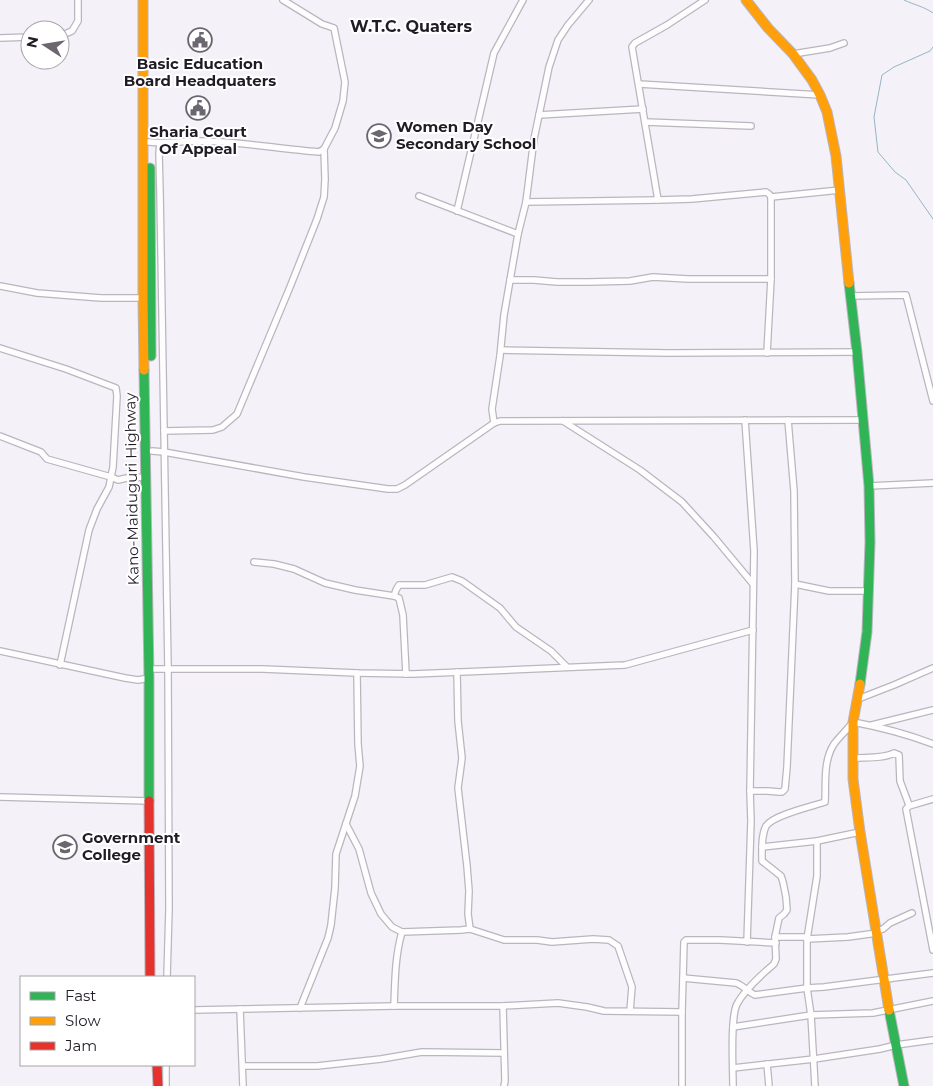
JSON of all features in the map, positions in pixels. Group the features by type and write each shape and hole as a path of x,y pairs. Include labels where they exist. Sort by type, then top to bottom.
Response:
{"main road":[{"path":"746,0 768,28 793,54 812,80 827,112 836,156 864,420 869,486 867,632 853,722 853,779 889,1009 904,1086"},
{"name":"Kano-Maiduguri Highway","path":"144,1 149,142 146,477 150,976"},
{"name":"Kano-Maiduguri Highway","path":"144,1 147,298 152,451 157,976"},
{"path":"150,1066 151,1086"},
{"path":"157,1066 158,1086"}],"street":[{"path":"70,32 78,21 78,0"},
{"path":"164,431 213,430 222,427 237,414 290,287 324,196 324,149 335,128 343,101 345,82 334,28 322,24 283,0"},
{"path":"457,211 494,53 523,0"},
{"path":"658,200 632,47 705,0"},
{"path":"494,423 492,409 504,315 549,67 558,40 585,1"},
{"path":"0,38 20,37"},
{"path":"793,54 830,48 844,43"},
{"path":"639,84 820,95"},
{"path":"539,115 643,109"},
{"path":"645,122 751,126"},
{"path":"149,142 202,141 319,152 324,149"},
{"path":"160,143 168,668 169,910 167,976"},
{"path":"771,197 840,190"},
{"path":"526,202 692,200 766,192 771,197 771,279 768,353"},
{"path":"419,196 518,234"},
{"path":"510,280 589,282 653,277 771,279"},
{"path":"0,286 46,294 101,298 147,298"},
{"path":"850,296 906,295 933,401"},
{"path":"0,348 66,369 116,388 118,396 113,467 108,487 89,530 60,664"},
{"path":"501,350 668,354 857,352"},
{"path":"745,420 754,541 751,821 747,942"},
{"path":"750,791 782,792 785,788 795,584 794,491 788,420"},
{"path":"152,451 304,477 397,489 494,423 500,421 864,420"},
{"path":"562,421 640,470 682,502 753,584"},
{"path":"0,436 41,452 47,460 118,480 146,477"},
{"path":"869,486 933,483"},
{"path":"254,562 274,564 294,569 325,582 399,598 403,609 406,674"},
{"path":"394,596 399,585 425,585 452,577 462,581 500,608 516,626 551,651 567,668"},
{"path":"795,584 829,591 869,591"},
{"path":"154,669 406,674 625,665 753,630"},
{"path":"0,651 125,678 138,680 148,678"},
{"path":"858,699 933,668"},
{"path":"457,672 458,722 462,758 458,788 467,866 470,929"},
{"path":"300,1008 328,938 331,925 336,854 355,796 360,766 357,674"},
{"path":"870,725 933,710"},
{"path":"762,861 763,837 766,826 771,821 825,802 829,753 835,742 853,722 915,737 933,744"},
{"path":"853,758 892,755 894,753 899,755 900,781 909,806"},
{"path":"0,797 149,801"},
{"path":"933,799 909,806 906,809 933,950"},
{"path":"346,824 359,849 371,893 382,914 392,927 402,932 470,929 504,940 552,942 593,939 609,940 618,946 632,987 630,1011"},
{"path":"762,847 817,841 860,832"},
{"path":"815,1086 811,1015 807,988 807,939 817,876 817,841"},
{"path":"733,1086 733,1027 736,1005 748,989 774,964 775,940 779,918 787,910 784,882 780,876 762,861 749,862"},
{"path":"926,910 933,909"},
{"path":"682,1086 684,942 720,940 747,942 805,937 807,939 848,937 877,932 890,923 912,913"},
{"path":"394,1006 396,965 402,932"},
{"path":"682,978 736,983 742,985 755,995 933,973"},
{"path":"733,1027 811,1015 873,1013 933,1001"},
{"path":"195,1010 558,1004 587,1006 604,1011 682,1012"},
{"path":"503,1006 504,1086"},
{"path":"240,1009 243,1086"},
{"path":"733,1068 814,1059 933,1040"},
{"path":"243,1066 317,1066 381,1059 422,1052 504,1053"},
{"path":"767,1064 769,1086"},
{"path":"166,1066 166,1086"}],"waterway":[{"path":"904,0 933,13"},
{"path":"933,47 930,51 894,67 882,75 874,117 878,152 895,172 906,180 933,219"}],"traffic: fast":[{"path":"150,168 151,356"},
{"path":"849,283 869,486 870,542 867,632 860,684"},
{"path":"144,370 149,801"},
{"path":"889,1010 904,1086"}],"traffic: slow":[{"path":"143,0 144,370"},
{"path":"746,0 768,28 793,54 812,80 827,112 836,156 849,283"},
{"path":"860,684 853,722 853,779 889,1010"}],"traffic: jam":[{"path":"149,801 150,976"},
{"path":"157,1066 158,1086"}],"place":[{"name":"Basic Education Board Headquaters","path":"200,40"},
{"name":"Sharia Court Of Appeal","path":"198,108"},
{"name":"Women Day Secondary School","path":"379,136"},
{"name":"Government College","path":"65,847"}],"district":[{"name":"W.T.C. Quaters","path":"411,26"}]}
